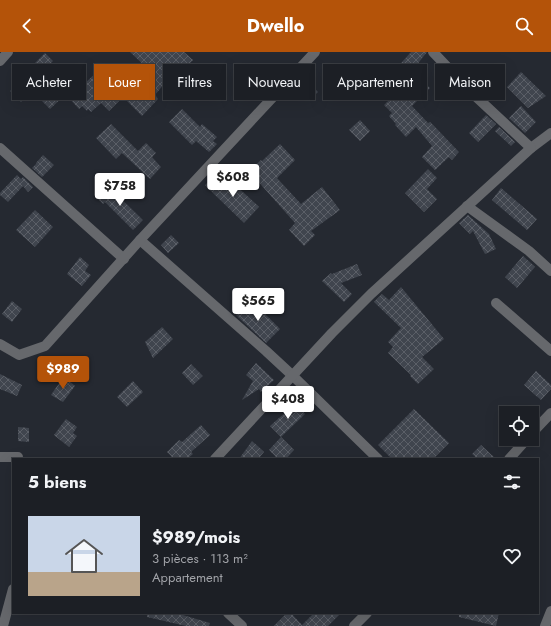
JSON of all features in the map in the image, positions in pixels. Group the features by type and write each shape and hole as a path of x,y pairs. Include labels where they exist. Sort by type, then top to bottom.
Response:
{"street":[{"path":"0,61 8,52"},
{"path":"0,344 19,355 45,346 140,240 315,52"},
{"path":"433,52 471,92 531,148"},
{"path":"216,458 332,333 371,294 531,148 551,133"},
{"path":"0,148 124,259"},
{"path":"467,206 529,251 551,271"},
{"path":"140,240 266,351 377,458"},
{"path":"496,303 551,351"},
{"path":"539,426 551,413"},
{"path":"509,458 520,446"},
{"path":"0,457 18,458"},
{"path":"3,626 12,593"},
{"path":"545,626 551,611"},
{"path":"229,614 242,626"},
{"path":"354,626 366,614"}],"building":[{"path":"130,52 184,52 193,60 189,64 163,64 163,85 155,95 155,64 143,64"},
{"path":"411,52 427,52 418,64 400,64"},
{"path":"45,53 53,61 50,64 34,64"},
{"path":"521,72 546,96 528,108 507,87"},
{"path":"94,75 94,100 120,100 109,111 101,103 91,112 88,109 87,111 82,106 79,109 71,100 86,100 86,82"},
{"path":"155,95 158,99 142,116 126,100 155,100"},
{"path":"41,100 60,100 50,109"},
{"path":"389,100 418,100 412,106 459,152 452,160 449,157 435,170 422,157 432,146 416,127 406,137 395,125 396,124 389,116 392,113 384,105"},
{"path":"521,106 536,122 525,133 509,118"},
{"path":"182,109 200,127 202,124 217,137 213,141 217,144 209,152 196,141 192,145 169,122"},
{"path":"486,115 496,124 478,142 469,133"},
{"path":"360,120 370,131 360,141 349,130"},
{"path":"111,124 138,151 146,143 156,153 152,157 161,167 150,179 122,153 116,159 96,138"},
{"path":"499,127 515,142 511,146 495,131"},
{"path":"280,144 295,160 277,178 301,204 322,187 340,210 311,231 315,235 304,246 289,230 295,223 249,171"},
{"path":"43,155 54,165 42,177 32,168"},
{"path":"428,169 437,178 427,189 437,199 424,212 405,193"},
{"path":"17,175 21,179 23,177 33,187 28,192 23,186 8,202 0,195 0,193"},
{"path":"215,175 225,184 229,179 259,207 244,223 205,185"},
{"path":"107,185 143,220 133,230 105,202 103,204 96,197"},
{"path":"501,188 537,219 527,230 492,200"},
{"path":"35,210 53,227 35,247 16,230"},
{"path":"468,215 489,234 496,249 485,254 473,231 470,234 459,223"},
{"path":"171,235 179,243 168,253 161,245"},
{"path":"523,256 535,267 517,288 505,277"},
{"path":"80,257 89,265 85,271 91,275 82,286 67,274"},
{"path":"357,264 362,275 341,283 352,294 344,302 322,281 331,273 332,274"},
{"path":"401,287 444,339 422,357 434,369 418,384 410,376 411,375 388,353 393,347 388,342 401,328 374,302 382,294 389,300"},
{"path":"251,300 280,329 266,343 236,315"},
{"path":"12,301 22,309 12,322 2,314"},
{"path":"162,327 173,339 153,358 145,342"},
{"path":"256,363 274,380 261,392 259,389 242,400 253,381 246,375"},
{"path":"191,364 203,376 193,385 182,373"},
{"path":"536,371 551,385 551,389 541,400 524,385"},
{"path":"0,374 22,385 17,396 0,389"},
{"path":"64,376 75,386 63,402 51,395"},
{"path":"133,381 143,392 127,407 117,397"},
{"path":"296,403 305,414 281,437 270,426"},
{"path":"414,409 449,443 434,458 391,458 378,445"},
{"path":"66,419 77,427 73,433 77,436 69,447 54,435"},
{"path":"201,425 210,435 191,452 193,454 188,458 173,458 167,452 179,440 182,442"},
{"path":"18,427 29,428 29,442 18,441"},
{"path":"281,437 294,450 287,458 277,458 269,450"},
{"path":"252,441 264,452 259,458 240,458"},
{"path":"481,445 495,458 477,458 472,454"},
{"path":"148,614 179,614 210,623 209,626 186,626 147,617"},
{"path":"286,614 292,614 302,625 313,614 340,614 328,626 274,626"},
{"path":"459,614 499,614 496,626 459,617"}]}
